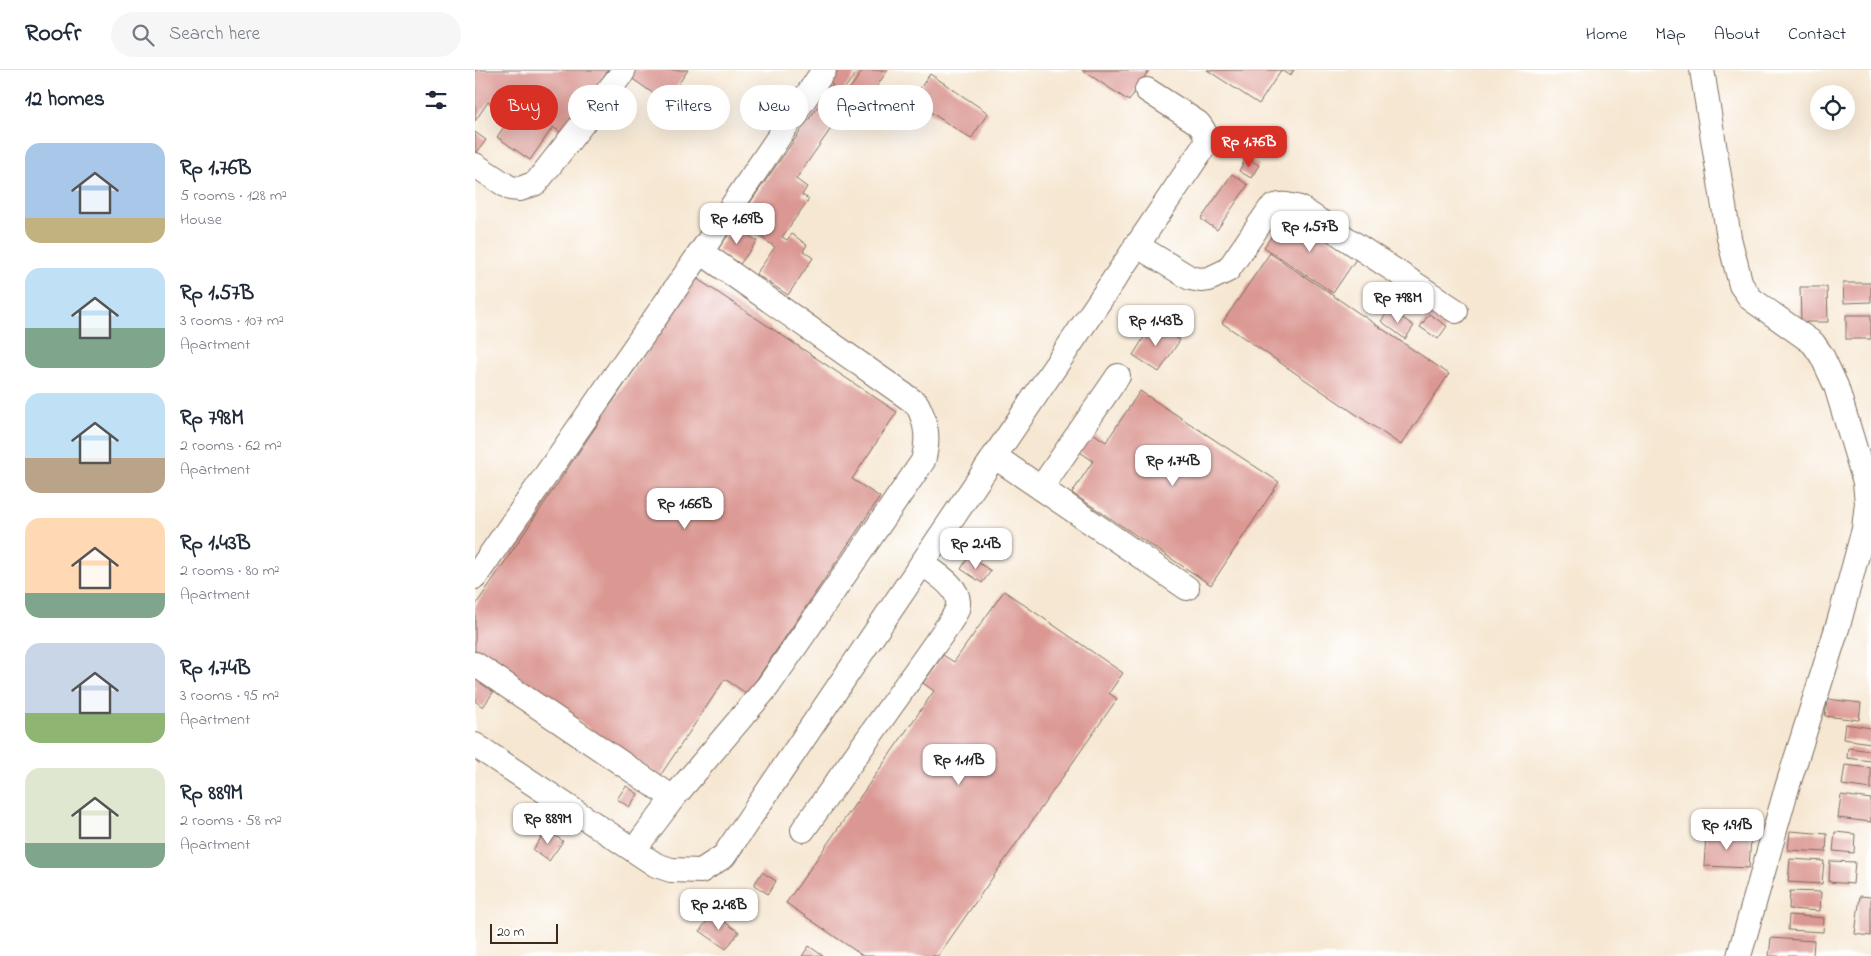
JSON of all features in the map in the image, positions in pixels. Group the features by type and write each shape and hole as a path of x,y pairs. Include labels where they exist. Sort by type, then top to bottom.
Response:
{"street":[{"path":"475,578 701,252 824,70"},
{"path":"1702,70 1729,238 1741,285 1751,299 1813,343 1822,356 1836,386 1865,482 1867,503 1864,529 1839,622 1786,791 1739,956"},
{"path":"475,166 510,188 520,189 536,183 623,72"},
{"path":"475,745 657,865 671,870 701,871 724,856 1205,144 1204,130 1198,123 1147,90"},
{"path":"1136,245 1190,278 1201,280 1209,278 1228,270 1270,208 1289,204 1300,208 1456,311"},
{"path":"634,850 673,798 767,686 923,461 927,445 927,431 923,415 912,399 701,252"},
{"path":"1041,488 1118,376"},
{"path":"994,456 1187,588"},
{"path":"803,830 942,634 959,603 955,592 950,586 922,563"},
{"path":"475,664 673,798"}],"building":[{"path":"475,70 608,70 598,85 568,85 568,129 564,135 557,130 558,85 490,85 490,103 488,102 475,121"},
{"path":"620,70 688,70 678,85 647,85 647,89"},
{"path":"837,70 858,70 847,85 833,85 829,82"},
{"path":"863,70 888,70 878,85 852,85"},
{"path":"1082,70 1149,70 1129,101"},
{"path":"1207,70 1281,70 1259,104"},
{"path":"1281,70 1294,70 1290,76"},
{"path":"930,74 988,113 971,139 933,114 933,85 922,85"},
{"path":"818,106 818,130 830,130 796,179 807,187 802,195 809,199 782,237 787,240 792,234 807,245 803,251 813,258 788,295 756,274 775,247 737,221 801,130 808,130 808,120"},
{"path":"502,130 551,130 530,160 497,137"},
{"path":"475,132 486,140 475,155"},
{"path":"1246,158 1259,165 1251,178 1239,171"},
{"path":"1232,174 1248,185 1217,230 1201,219"},
{"path":"1288,212 1356,259 1333,293 1264,247"},
{"path":"735,225 757,241 740,264 718,249"},
{"path":"1270,253 1449,374 1401,445 1222,323"},
{"path":"696,278 897,412 852,479 880,497 747,694 725,679 660,776 475,652 475,606"},
{"path":"1843,283 1871,283 1871,302 1844,303"},
{"path":"1800,287 1827,287 1828,322 1801,322"},
{"path":"1390,309 1414,326 1405,339 1381,321"},
{"path":"1429,314 1447,326 1438,339 1420,327"},
{"path":"1846,315 1871,315 1871,339 1846,339"},
{"path":"1153,323 1180,340 1159,372 1133,355"},
{"path":"1140,391 1279,482 1211,585 1072,493 1093,461 1074,448 1087,429 1106,442"},
{"path":"969,556 991,571 982,583 961,569"},
{"path":"1004,591 1123,673 1109,693 1117,699 938,956 863,956 786,903 934,691 923,683 943,655 954,662"},
{"path":"475,673 496,688 483,707 475,701"},
{"path":"1827,699 1861,703 1859,720 1825,716"},
{"path":"1845,724 1871,728 1871,743 1843,739"},
{"path":"1848,748 1871,751 1871,761 1847,758"},
{"path":"1845,765 1871,768 1871,789 1842,785"},
{"path":"626,786 638,794 629,807 617,799"},
{"path":"1841,795 1871,799 1871,822 1838,818"},
{"path":"546,830 563,841 549,861 533,850"},
{"path":"1790,831 1827,834 1826,852 1788,850"},
{"path":"1835,832 1855,834 1854,853 1833,851"},
{"path":"1706,835 1751,837 1749,868 1704,866"},
{"path":"1790,859 1824,861 1822,884 1788,882"},
{"path":"1830,861 1855,862 1853,884 1829,882"},
{"path":"762,872 776,881 768,894 754,885"},
{"path":"1790,891 1821,892 1820,911 1789,909"},
{"path":"1860,896 1871,897 1871,936 1855,934"},
{"path":"712,913 739,932 726,949 700,931"},
{"path":"1789,915 1824,918 1823,932 1788,930"},
{"path":"1771,938 1814,941 1813,956 1769,956"},
{"path":"809,946 823,956 802,956"}]}
